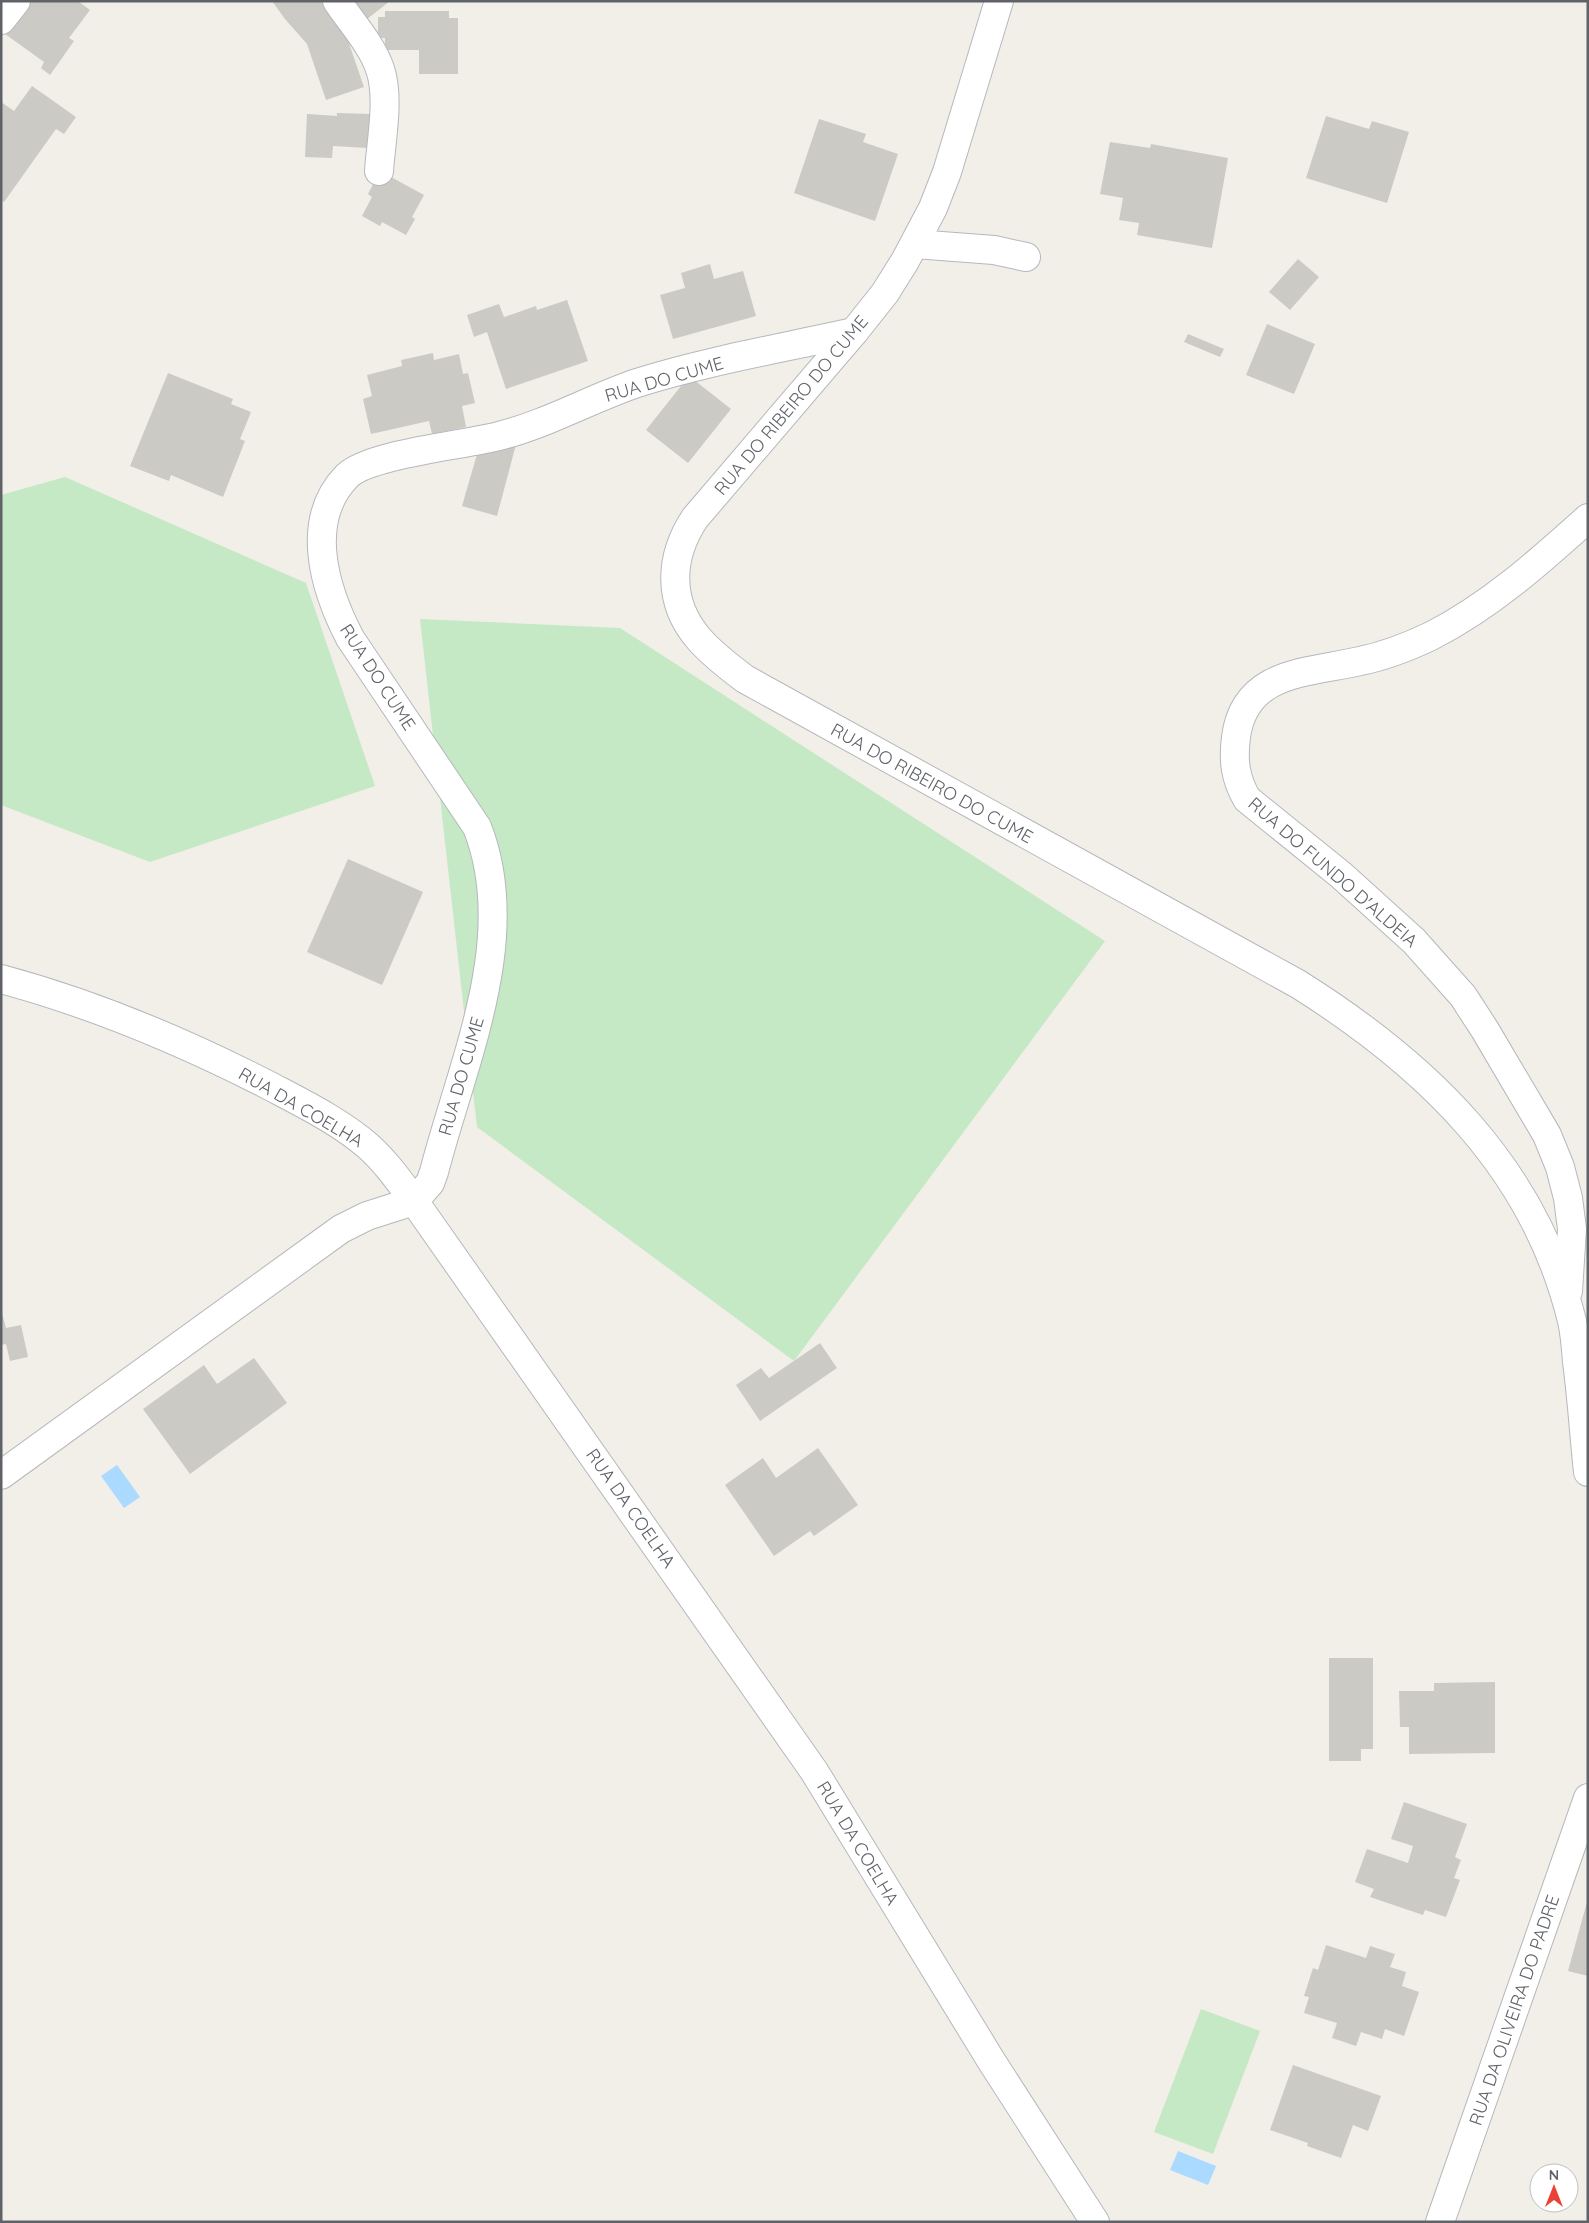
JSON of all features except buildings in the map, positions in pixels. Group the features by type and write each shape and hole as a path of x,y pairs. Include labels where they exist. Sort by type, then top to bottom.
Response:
{"street":[{"path":"1,20 16,1"},
{"path":"337,1 376,59 383,77 384,96 379,171"},
{"name":"RUA DO RIBEIRO DO CUME","path":"999,1 947,172 933,208 914,244 885,293 686,531 676,558 675,570 678,598 688,625 699,640 744,679 1298,984 1343,1012 1384,1043 1427,1081 1491,1150 1518,1190 1538,1226 1554,1266 1572,1322 1588,1472"},
{"path":"914,244 994,250 1026,257"},
{"name":"RUA DO CUME","path":"414,1201 430,1183 434,1172 479,1013 492,936 493,887 485,847 477,827 350,638 337,613 329,592 322,552 324,517 329,501 348,475 376,462 513,432 544,422 605,394 662,376 854,332"},
{"name":"RUA DO FUNDO D'ALDEIA","path":"1568,1308 1572,1229 1568,1198 1560,1167 1547,1135 1528,1100 1463,996 1427,955 1381,910 1341,875 1247,799 1239,784 1234,767 1234,751 1237,730 1243,712 1268,684 1299,672 1381,656 1431,636 1467,616 1506,589 1588,518"},
{"name":"RUA DA COELHA","path":"1,979 41,990 149,1028 192,1047 292,1098 343,1128 368,1146 388,1167 414,1201 814,1771 992,2062 1095,2222"},
{"path":"1,1475 342,1229 367,1216 414,1201"},
{"name":"RUA DA OLIVEIRA DO PADRE","path":"1440,2222 1588,1798"}],"green space":[{"path":"65,477 306,583 375,786 150,862 1,805 1,495"},
{"path":"420,619 620,628 1105,941 794,1361 477,1127"},
{"path":"1201,2009 1260,2031 1213,2154 1154,2132"}],"water":[{"path":"117,1465 140,1497 124,1508 101,1476"},
{"path":"1178,2151 1216,2166 1208,2185 1170,2170"}]}
